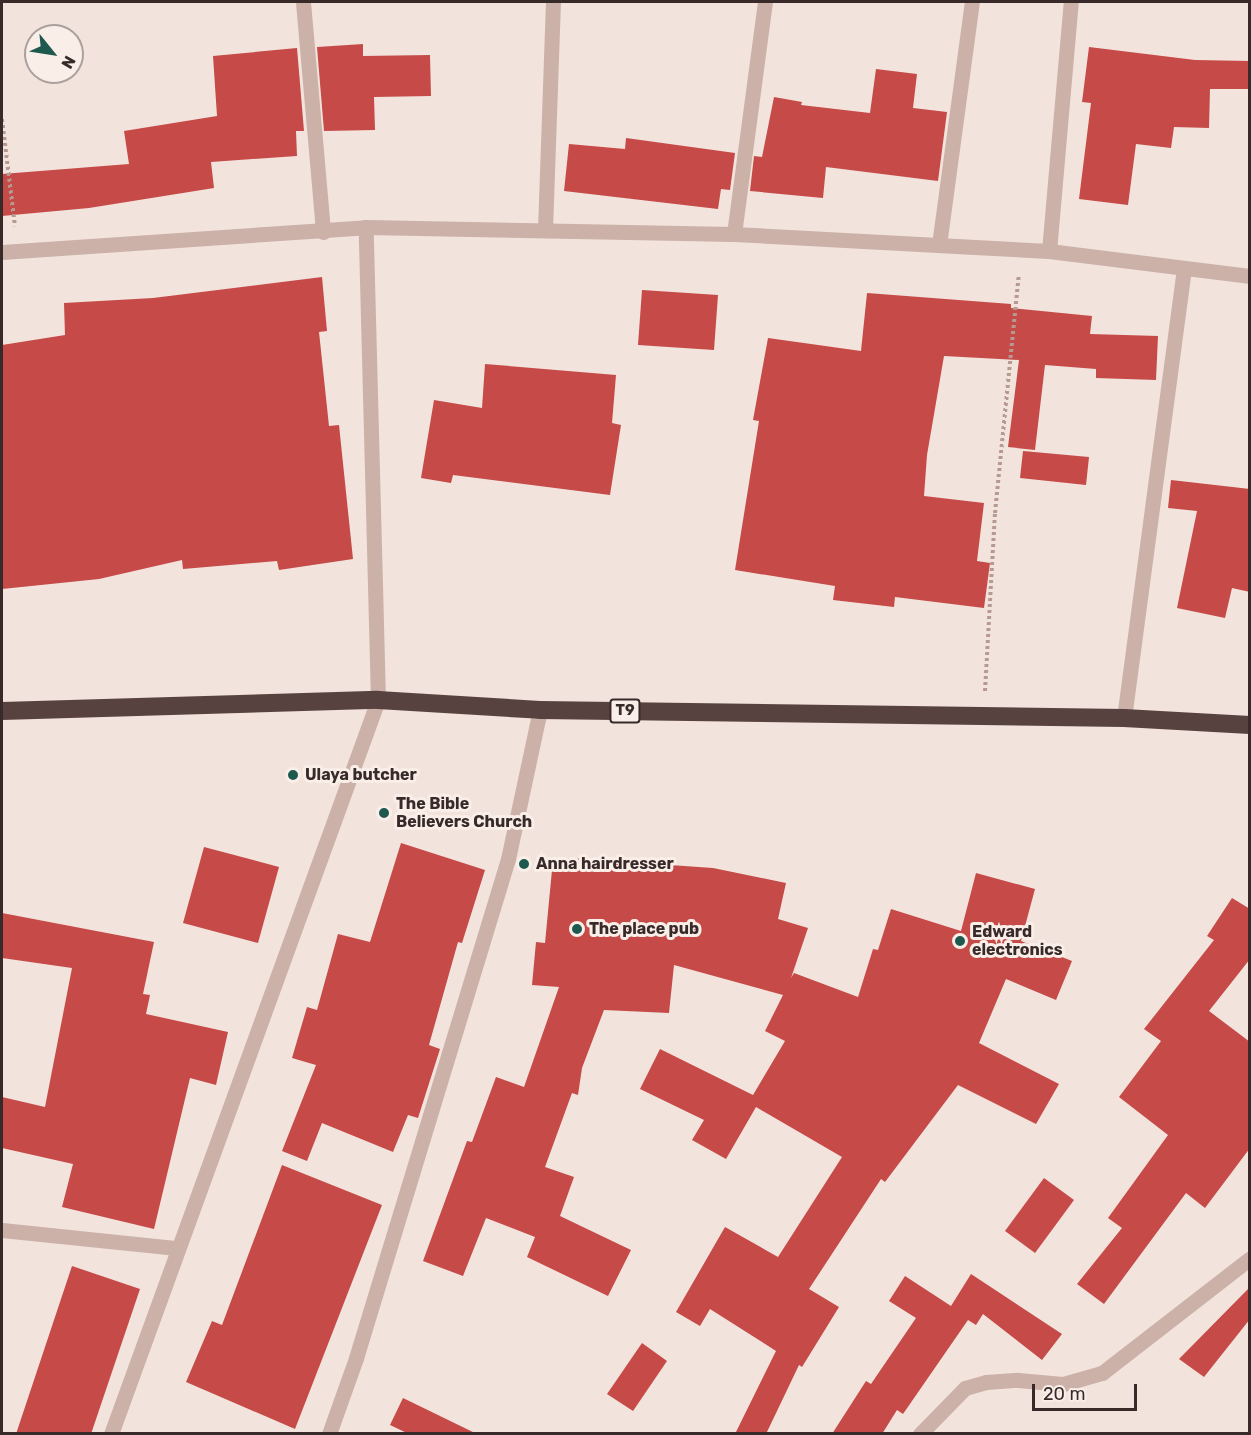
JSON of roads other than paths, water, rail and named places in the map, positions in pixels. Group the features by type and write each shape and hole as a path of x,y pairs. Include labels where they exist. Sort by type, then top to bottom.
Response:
{"highway":[{"name":"T9","path":"2,711 378,700 540,710 1124,718 1250,725"}],"street":[{"path":"303,2 323,232"},
{"path":"545,230 553,2"},
{"path":"734,234 765,2"},
{"path":"939,245 972,2"},
{"path":"1049,251 1071,2"},
{"path":"111,1434 378,700 366,227"},
{"path":"2,252 323,232 366,227 545,230 734,234 1021,249 1250,276"},
{"path":"1124,718 1184,268"},
{"path":"328,1434 356,1358 508,859 540,710"},
{"path":"2,1230 177,1248"},
{"path":"920,1434 965,1388 986,1382 1018,1380 1063,1384 1102,1373 1250,1258"}],"place":[{"name":"Ulaya butcher","path":"293,775"},
{"name":"The Bible Believers Church","path":"384,813"},
{"name":"Anna hairdresser","path":"524,864"},
{"name":"The place pub","path":"577,929"},
{"name":"Edward electronics","path":"960,941"}]}
